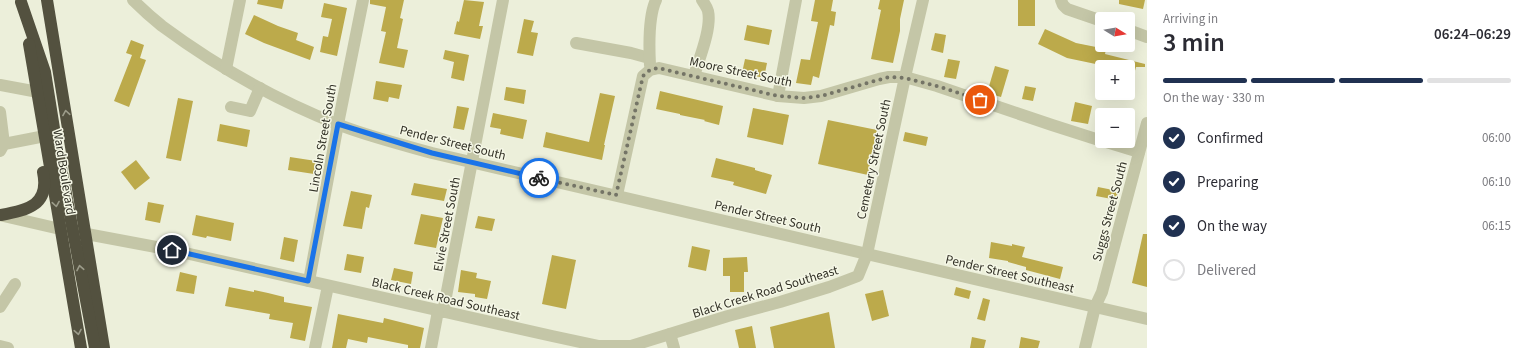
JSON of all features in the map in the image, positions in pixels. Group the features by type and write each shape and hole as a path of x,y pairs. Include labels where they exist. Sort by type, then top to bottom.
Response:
{"highway":[{"name":"Ward Boulevard","path":"47,0 80,233 92,282 104,348"},
{"name":"Ward Boulevard","path":"21,1 38,92 81,348"},
{"path":"21,1 44,72 56,141 80,233 95,348"},
{"path":"0,215 27,209 35,205 41,199 45,183 41,159 45,140"}],"street":[{"name":"Pender Street South","path":"133,0 161,25 226,69 281,100 338,124 402,145 867,254"},
{"path":"226,69 240,0"},
{"name":"Lincoln Street South","path":"308,281 363,0"},
{"name":"Elvie Street South","path":"431,348 441,311 472,162 503,0"},
{"path":"616,195 643,76 650,64 651,22 653,6 656,0"},
{"path":"694,76 708,29 708,9 702,0"},
{"path":"778,96 796,0"},
{"name":"Cemetery Street South","path":"867,254 923,0"},
{"path":"1062,3 1067,9 1095,19"},
{"path":"1135,33 1147,37"},
{"name":"Moore Street South","path":"576,42 631,53 658,68 778,96 804,98 821,96 879,79 889,77 905,78 944,88 1095,138"},
{"path":"0,85 38,92"},
{"path":"231,107 250,111 260,88"},
{"path":"0,112 2,148 45,140"},
{"name":"Suggs Street South","path":"1085,348 1096,306 1102,292 1147,123"},
{"name":"Moore Street South","path":"1126,148 1139,152"},
{"name":"Black Creek Road Southeast","path":"0,215 60,229 172,250 599,346 631,346 829,287 858,276 867,254"},
{"name":"Pender Street Southeast","path":"867,254 1147,319"},
{"path":"0,307 15,284"},
{"path":"315,348 328,286"},
{"path":"670,334 674,348"},
{"path":"0,346 8,348"}],"building":[{"path":"258,0 284,0 282,9 257,4"},
{"path":"370,0 404,0 400,18 403,19 397,48 408,50 404,68 379,63 386,32 381,31 386,7 370,4"},
{"path":"464,0 484,2 479,26 483,26 480,39 454,34 457,21 459,22"},
{"path":"815,0 833,0 831,11 836,12 834,26 830,25 819,78 813,76 811,85 796,83 801,59 810,60 818,22 811,21"},
{"path":"880,0 904,0 900,19 900,31 893,63 871,59 881,10 878,9"},
{"path":"1018,0 1035,0 1035,26 1018,26"},
{"path":"1119,0 1145,0 1143,9 1119,4"},
{"path":"324,3 347,8 337,56 320,52 323,36 328,37 332,19 321,17"},
{"path":"254,15 298,33 296,40 314,47 310,60 264,43 245,34"},
{"path":"524,19 534,21 531,32 538,33 533,56 517,53"},
{"path":"747,25 772,30 769,45 744,40"},
{"path":"1045,29 1076,43 1095,47 1095,52 1105,52 1105,54 1129,60 1095,60 1095,64 1067,58 1038,44"},
{"path":"935,33 946,35 943,53 931,50"},
{"path":"131,40 144,45 140,58 146,60 129,107 114,101 132,55 126,53"},
{"path":"445,50 469,55 464,81 451,78 454,62 443,59"},
{"path":"745,59 767,63 764,78 742,73"},
{"path":"948,59 960,61 956,79 944,77"},
{"path":"1135,62 1145,64 1145,67 1136,67 1135,71"},
{"path":"995,66 1009,70 1001,97 987,93"},
{"path":"376,81 402,85 399,99 389,97 388,102 373,99"},
{"path":"1025,86 1036,88 1033,101 1022,99"},
{"path":"506,87 526,90 524,104 504,100"},
{"path":"660,91 723,106 719,125 704,121 705,120 656,109"},
{"path":"600,93 615,96 602,160 543,147 546,132 589,142"},
{"path":"178,98 193,101 181,161 166,158"},
{"path":"1075,102 1092,106 1088,124 1071,121"},
{"path":"457,106 469,108 464,130 453,128"},
{"path":"753,108 789,115 783,145 747,137"},
{"path":"493,113 527,120 523,139 500,134 501,129 490,127"},
{"path":"828,120 877,130 868,175 818,164"},
{"path":"220,124 250,130 247,147 217,141"},
{"path":"905,132 928,137 926,146 903,141"},
{"path":"290,157 316,161 314,174 288,170"},
{"path":"716,158 755,168 755,170 772,175 766,194 733,185 734,182 711,177"},
{"path":"136,160 150,178 135,190 121,172"},
{"path":"414,183 447,189 444,201 411,195"},
{"path":"1098,187 1118,191 1117,200 1096,196"},
{"path":"351,191 372,195 369,208 366,207 362,229 343,226"},
{"path":"148,202 164,205 160,223 145,220"},
{"path":"421,214 443,218 436,248 414,244"},
{"path":"196,215 234,223 231,241 207,236 206,238 192,235"},
{"path":"478,216 495,219 492,231 475,228"},
{"path":"1143,234 1147,234 1147,287 1132,283"},
{"path":"284,237 298,240 294,262 280,259"},
{"path":"991,242 1025,247 1022,257 1063,267 1060,279 1026,270 1026,267 1008,261 989,258"},
{"path":"692,246 710,250 706,271 688,267"},
{"path":"347,254 364,257 361,273 344,270"},
{"path":"552,255 576,260 566,309 542,304"},
{"path":"747,257 748,272 744,272 744,292 730,292 730,276 723,276 723,258"},
{"path":"394,268 413,272 411,284 391,280"},
{"path":"461,270 477,273 476,278 491,281 487,299 475,297 475,294 458,292"},
{"path":"180,272 197,276 194,294 176,291"},
{"path":"229,287 268,293 284,297 284,302 312,307 305,341 290,338 293,323 269,319 270,314 225,306"},
{"path":"956,287 971,291 969,299 954,295"},
{"path":"883,290 889,316 872,321 865,294"},
{"path":"983,298 990,300 985,321 977,319"},
{"path":"829,312 835,348 774,348 770,327"},
{"path":"338,314 383,323 384,318 424,328 420,348 408,348 408,345 368,337 367,343 348,339 346,348 332,348"},
{"path":"752,326 756,348 739,348 735,330"},
{"path":"972,337 986,340 984,348 970,348"},
{"path":"1021,337 1040,341 1038,348 1019,348"}],"way so far":[{"path":"539,178 616,195 643,76 650,70 658,68 778,96 804,98 821,96 889,77 905,78 937,86 980,100"}],"route":[{"path":"172,250 308,281 319,230 338,124 402,145 539,178"}]}
